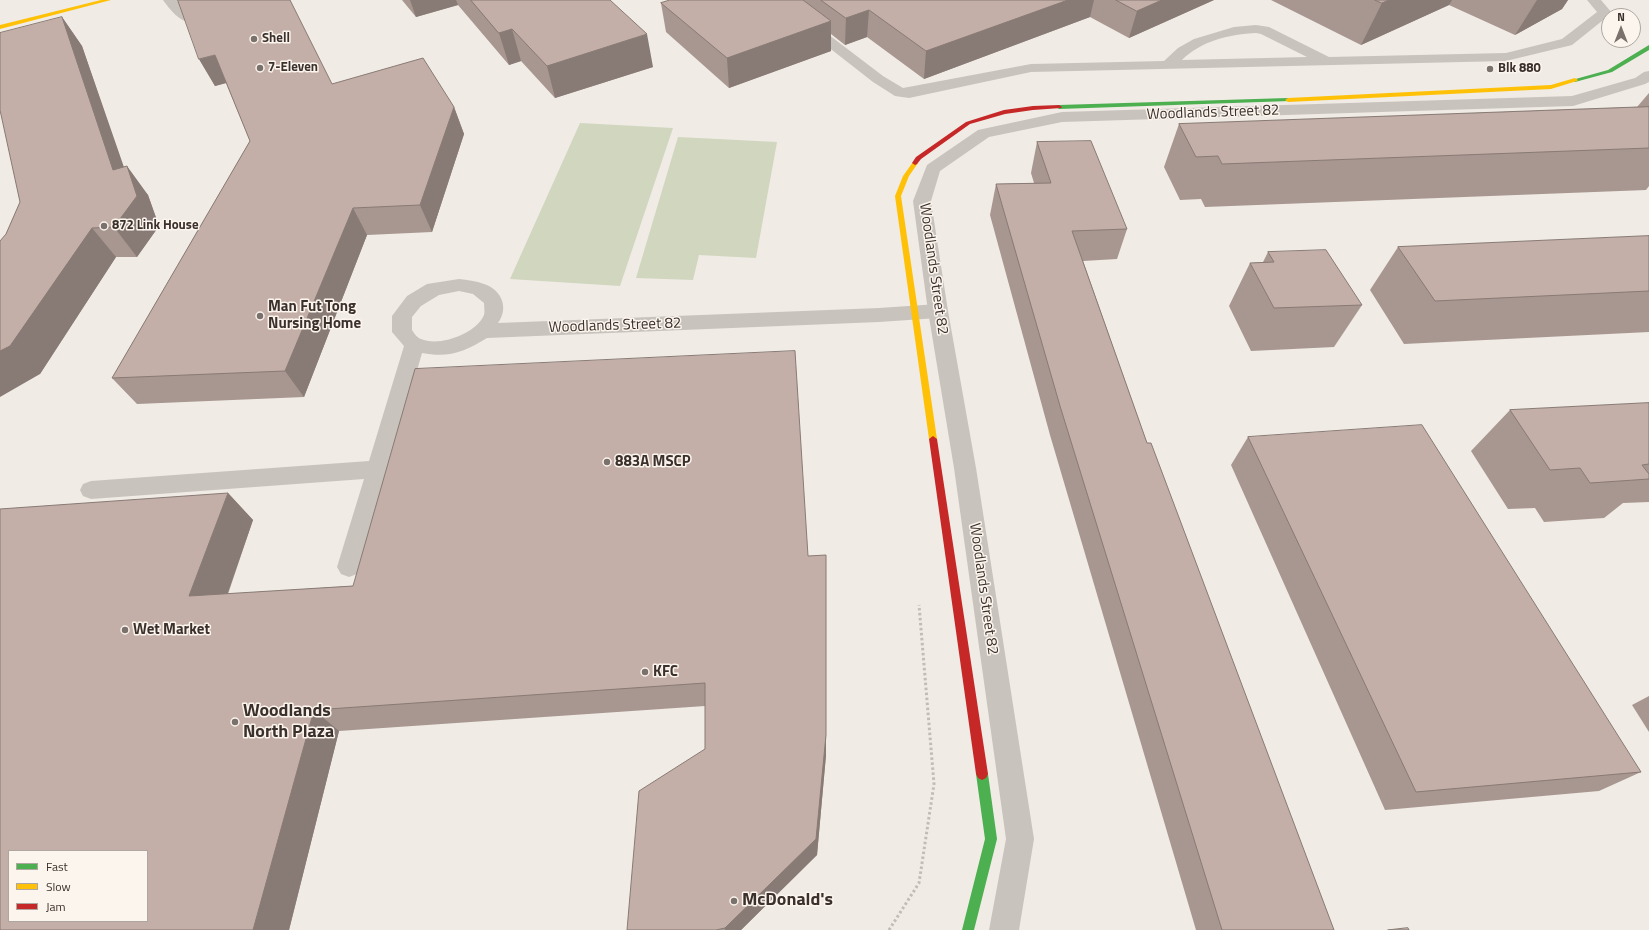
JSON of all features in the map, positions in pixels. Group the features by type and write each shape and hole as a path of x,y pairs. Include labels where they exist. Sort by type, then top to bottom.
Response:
{"street":[{"path":"0,26 108,0"},
{"path":"170,0 182,14 191,19"},
{"path":"775,0 878,79 900,93 909,93 1031,68 1506,57 1567,42 1605,13 1594,0"},
{"path":"1169,64 1183,50 1195,43 1244,28 1264,30 1327,61"},
{"name":"Woodlands Street 82","path":"968,930 991,839 898,196 906,176 918,158 968,122 1004,112 1032,108 1262,101 1551,87 1610,71 1649,47"},
{"name":"Woodlands Street 82","path":"1004,930 1020,839 965,468 938,311 922,201 933,169 984,133 1062,117 1573,101 1640,81 1649,75"},
{"path":"458,285 470,287 479,289 493,300 494,315 483,332 462,344 443,348 437,349 414,345 402,332 402,316 414,301 434,289 458,285"},
{"path":"916,313 938,311"},
{"name":"Woodlands Street 82","path":"483,332 916,313"},
{"path":"348,567 414,345"},
{"path":"938,469 965,468"},
{"path":"91,490 376,470"}],"path":[{"path":"889,930 919,883 934,784 919,600"}],"green space":[{"path":"580,123 673,128 620,286 510,279"},
{"path":"678,137 777,142 756,258 699,255 693,280 636,278"}],"building":[{"name":"Man Fut Tong Nursing Home","path":"178,0 290,0 332,84 423,58 454,107 420,205 353,208 285,371 112,378 250,141 215,55 199,59"},
{"path":"471,0 610,0 647,34 547,66 512,29 499,33"},
{"path":"670,0 803,0 831,21 727,58 661,3"},
{"path":"821,0 1068,0 926,51 869,10 846,18"},
{"path":"1116,0 1162,0 1137,11"},
{"path":"1375,0 1389,0 1382,3"},
{"path":"62,17 113,170 127,166 137,196 114,227 92,228 10,346 0,351 0,241 6,234 20,202 0,110 0,33"},
{"path":"1649,107 1649,148 1222,164 1218,156 1196,157 1179,124"},
{"path":"1091,141 1127,229 1072,231 1147,443 1151,443 1334,930 1222,930 1060,406 996,184 1051,183 1037,142"},
{"path":"1649,236 1649,291 1435,301 1398,247"},
{"path":"1326,250 1362,305 1274,308 1250,263 1274,262 1268,252"},
{"name":"Woodlands North Plaza","path":"795,351 808,556 826,555 826,735 816,839 725,928 716,930 627,930 639,791 705,749 705,683 314,710 253,930 0,930 0,509 228,493 189,596 353,586 415,369"},
{"path":"1649,403 1649,464 1642,465 1649,474 1649,479 1590,483 1580,468 1550,470 1510,410"},
{"path":"1422,425 1641,772 1416,792 1248,437"},
{"path":"1408,928 1409,930 1388,930"}],"traffic: fast":[{"path":"1575,80 1610,71 1649,47"},
{"path":"1059,107 1288,100"},
{"path":"968,930 991,839 982,774"}],"traffic: slow":[{"path":"0,27 108,0"},
{"path":"1288,100 1551,87 1575,80"},
{"path":"915,163 906,176 898,196 933,439"}],"traffic: jam":[{"path":"915,163 918,158 968,123 1004,112 1033,108 1059,107"},
{"path":"933,439 982,774"}],"place":[{"name":"Shell","path":"254,39"},
{"name":"7-Eleven","path":"260,68"},
{"name":"Blk 880","path":"1490,69"},
{"name":"872 Link House","path":"104,226"},
{"name":"Man Fut Tong Nursing Home","path":"260,316"},
{"name":"883A MSCP","path":"607,462"},
{"name":"Wet Market","path":"125,630"},
{"name":"KFC","path":"645,672"},
{"name":"Woodlands North Plaza","path":"235,722"},
{"name":"McDonald's","path":"734,901"}]}
